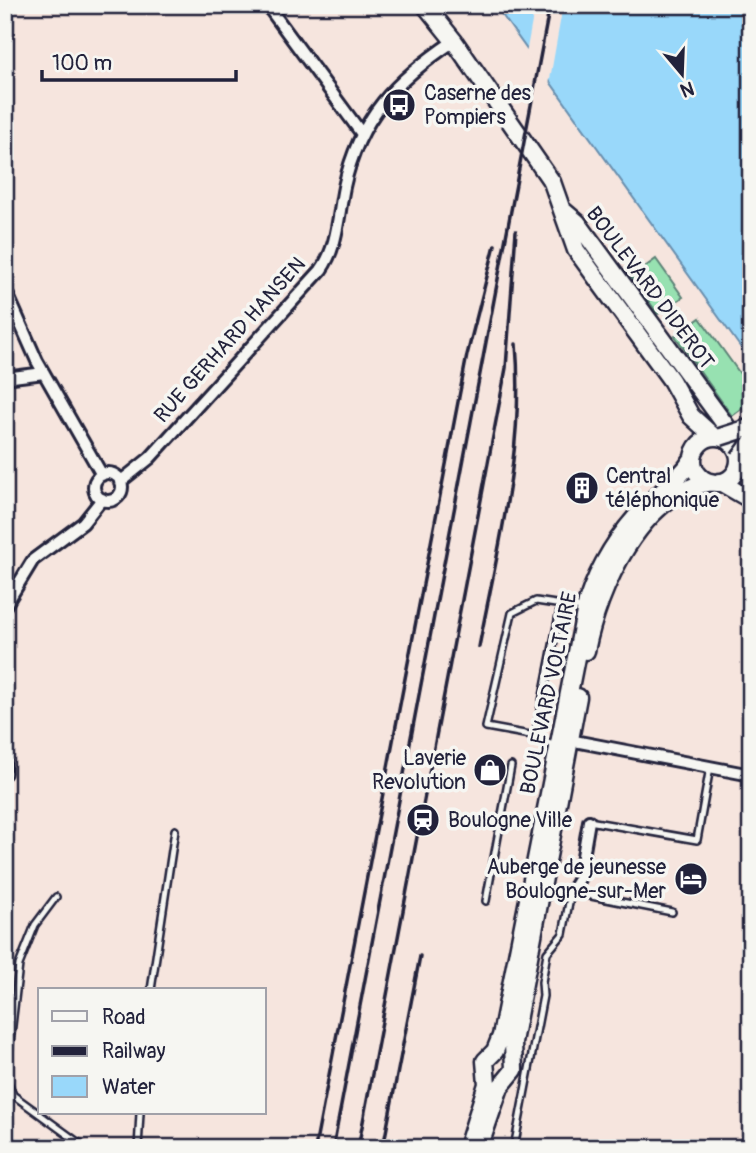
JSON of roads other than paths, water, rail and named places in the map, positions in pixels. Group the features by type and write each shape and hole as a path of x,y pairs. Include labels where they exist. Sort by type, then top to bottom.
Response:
{"street":[{"path":"5,7 10,5"},
{"path":"267,5 362,134"},
{"name":"BOULEVARD DIDEROT","path":"425,5 454,41 552,182 576,250 671,380 698,424 733,444 742,462 751,497"},
{"name":"RUE GERHARD HANSEN","path":"120,482 150,458 325,264 334,246 344,186 362,134 389,93 454,41"},
{"name":"BOULEVARD DIDEROT","path":"564,211 583,229 742,462"},
{"path":"5,289 44,373 102,475"},
{"path":"5,378 44,373"},
{"name":"BOULEVARD DIDEROT","path":"682,401 697,472 751,497"},
{"name":"BOULEVARD VOLTAIRE","path":"479,1148 507,1078 514,1070 513,1058 585,608 598,574 621,536 647,506 682,474 703,441 751,427"},
{"name":"BOULEVARD VOLTAIRE","path":"467,1148 485,1092 485,1061 495,1051 510,993 592,623 615,567 635,536 668,503 688,488 730,478 751,443"},
{"path":"5,606 33,560 83,523 102,499 116,498 121,492 120,482 111,474 102,475 94,487 102,499"},
{"path":"564,743 751,775"},
{"path":"5,747 5,772"},
{"path":"572,892 579,879 589,821"},
{"path":"495,1051 507,1052 513,1058"},
{"path":"487,1074 496,1079 507,1078"}],"lane":[{"path":"564,743 543,743 535,737 486,727 509,618 521,606 536,601 585,608"},
{"path":"535,737 561,605"},
{"path":"486,901 511,766"},
{"path":"589,821 697,840 710,767"},
{"path":"151,988 175,830"},
{"path":"514,1148 547,953 564,934 572,892 672,912"},
{"path":"38,1113 13,1095 6,1077 19,965 35,925 56,897"},
{"path":"513,1058 531,1060"},
{"path":"507,1078 527,1082"},
{"path":"39,1114 86,1148"},
{"path":"138,1148 140,1114"}],"water":[{"path":"495,5 750,5 751,362"}],"railway":[{"path":"333,1148 550,5"},
{"path":"358,1148 506,368 516,231"},
{"path":"315,1148 467,355 495,245"},
{"path":"479,647 513,459 517,421 516,344"},
{"path":"383,1148 420,956"}],"place":[{"name":"Caserne des Pompiers","path":"399,105"},
{"name":"Central téléphonique","path":"582,488"},
{"name":"Laverie Revolution","path":"490,770"},
{"name":"Boulogne Ville","path":"423,820"},
{"name":"Auberge de jeunesse Boulogne-sur-Mer","path":"691,879"}]}
